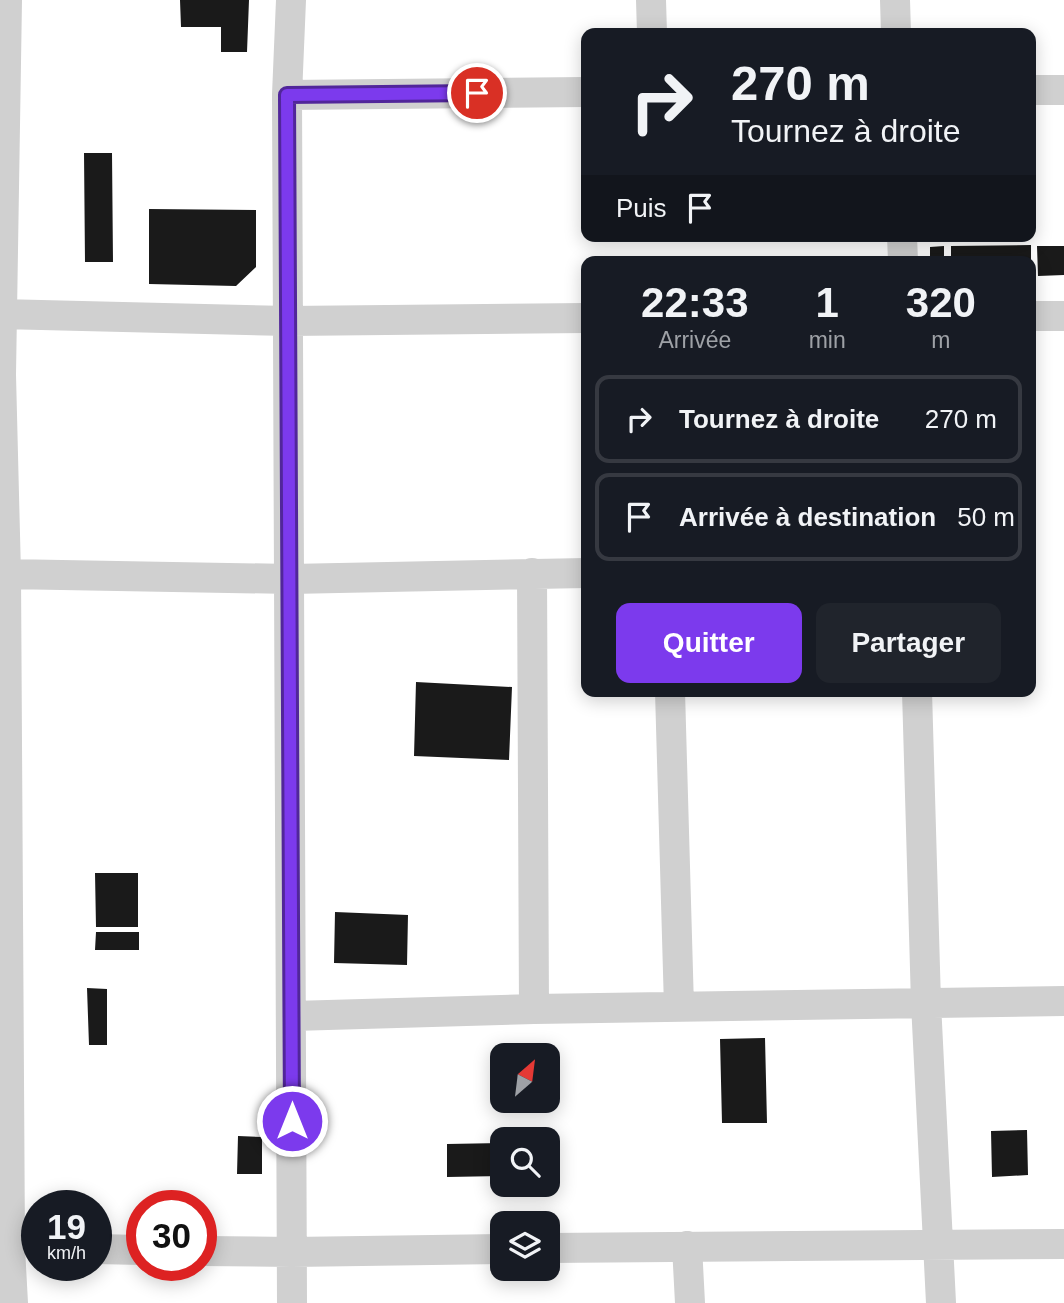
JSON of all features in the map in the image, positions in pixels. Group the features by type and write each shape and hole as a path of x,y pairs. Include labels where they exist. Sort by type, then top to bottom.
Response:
{"street":[{"path":"7,0 1,375 16,1248 13,1303"},
{"path":"290,0 287,95 293,1016 292,1303"},
{"path":"651,0 652,28"},
{"path":"895,0 896,28"},
{"path":"1036,90 1064,90"},
{"path":"287,95 581,92"},
{"path":"1,314 288,321 581,318"},
{"path":"1036,316 1064,316"},
{"path":"6,573 290,579 581,573"},
{"path":"532,573 534,1009"},
{"path":"670,697 679,1007"},
{"path":"917,697 926,1003 941,1303"},
{"path":"293,1016 534,1009 1064,1001"},
{"path":"560,1248 1064,1244"},
{"path":"687,1246 690,1303"},
{"path":"217,1251 490,1249"}],"building":[{"path":"180,0 249,0 247,52 221,52 221,27 181,27"},
{"path":"84,153 112,153 113,262 85,262"},
{"path":"149,209 256,210 256,267 236,286 149,284"},
{"path":"1031,245 1031,256 951,256 951,246"},
{"path":"944,246 944,256 930,256 930,247"},
{"path":"1037,246 1064,246 1064,275 1038,276"},
{"path":"416,682 512,687 509,760 414,756"},
{"path":"95,873 138,873 138,927 96,927"},
{"path":"335,912 408,915 407,965 334,963"},
{"path":"96,932 139,932 139,950 95,950"},
{"path":"87,988 107,989 107,1045 89,1045"},
{"path":"765,1038 767,1123 722,1123 720,1039"},
{"path":"1027,1130 1028,1175 992,1177 991,1131"},
{"path":"238,1136 262,1137 262,1174 237,1174"},
{"path":"490,1143 490,1176 447,1177 447,1144"}],"route":[{"path":"292,1121 287,95 477,93"}]}
